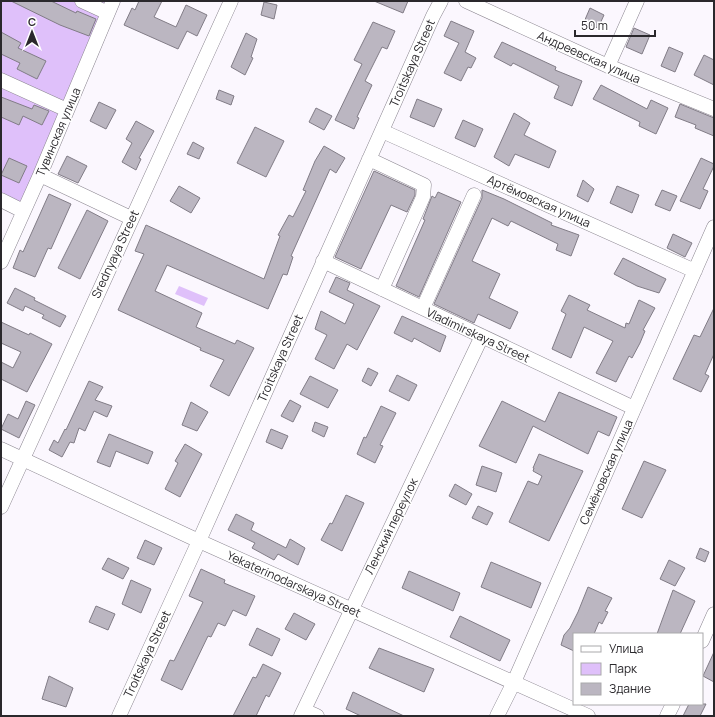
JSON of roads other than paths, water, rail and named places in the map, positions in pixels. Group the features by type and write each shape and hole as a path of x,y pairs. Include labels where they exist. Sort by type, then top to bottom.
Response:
{"street":[{"path":"82,1 110,7"},
{"name":"Srednyaya Street","path":"1,507 131,218 231,1"},
{"name":"Troitskaya Street","path":"118,716 199,541 323,261 441,1"},
{"name":"Андреевская улица","path":"466,1 608,66 714,110"},
{"path":"608,66 638,1"},
{"name":"Тувинская улица","path":"1,262 40,175 110,7"},
{"path":"1,80 67,110"},
{"name":"Артёмовская улица","path":"382,131 695,271"},
{"path":"369,159 424,185 423,197 382,289"},
{"path":"40,175 131,218"},
{"path":"423,308 474,195"},
{"path":"1,200 24,211"},
{"name":"Семёновская улица","path":"497,716 514,682 714,227"},
{"name":"Vladimirskaya Street","path":"323,261 634,408"},
{"name":"Ленский переулок","path":"303,713 351,609 482,336"},
{"name":"Yekaterinodarskaya Street","path":"1,449 199,541 588,716"},
{"path":"703,639 714,614"},
{"path":"667,716 672,705"},
{"path":"303,713 317,716"}]}
